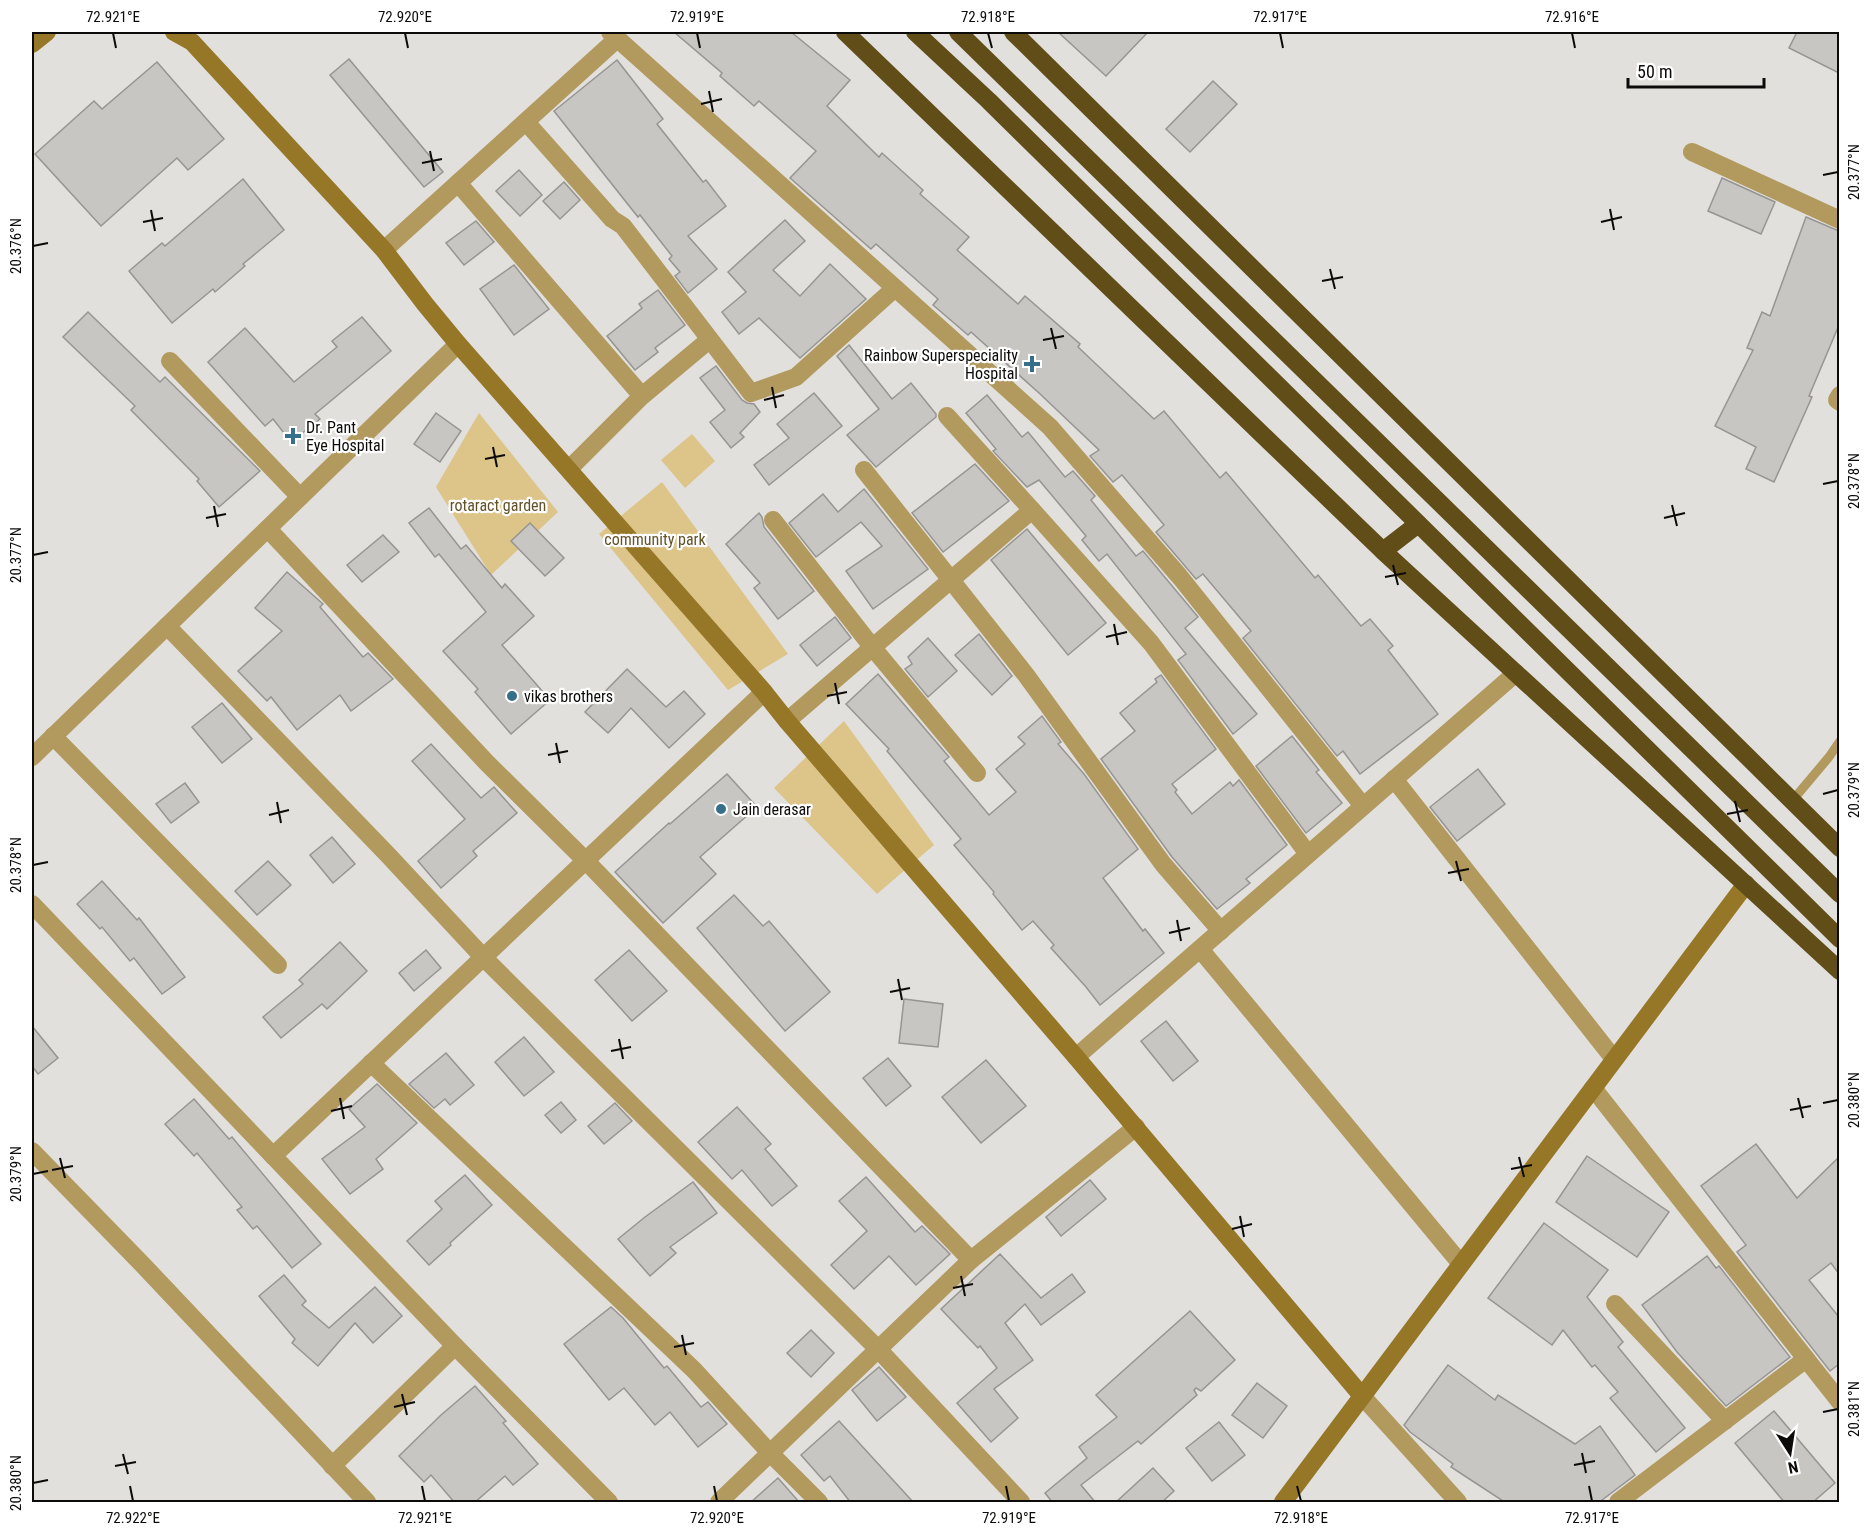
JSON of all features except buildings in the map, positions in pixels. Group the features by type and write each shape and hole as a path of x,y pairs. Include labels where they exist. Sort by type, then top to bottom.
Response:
{"highway":[{"path":"845,32 1383,551 1839,971"},
{"path":"915,32 989,101 1839,939"},
{"path":"958,32 1839,894"},
{"path":"1013,32 1839,848"},
{"path":"1383,551 1418,524"}],"main road":[{"path":"32,44 47,32"},
{"path":"174,32 191,37 384,250 458,344 764,692 1136,1127 1362,1396"},
{"path":"1284,1503 1746,884"}],"street":[{"path":"384,250 526,122 614,35 1050,427 1180,578 1363,806"},
{"path":"526,122 612,219 623,226 751,393 796,377 895,288"},
{"path":"1692,152 1839,220"},
{"path":"458,183 642,396"},
{"path":"568,469 642,396 709,340"},
{"path":"32,757 458,344"},
{"path":"170,361 300,497"},
{"path":"1839,394 1837,400 1839,402"},
{"path":"947,416 1151,643 1308,855"},
{"path":"864,470 1026,675 1163,864 1221,931"},
{"path":"787,721 1032,510"},
{"path":"773,520 873,648 977,773"},
{"path":"268,529 486,762 585,860 971,1260"},
{"path":"167,626 483,957 878,1349 1021,1503"},
{"path":"1076,1057 1515,673"},
{"path":"273,1156 764,692"},
{"path":"53,736 278,965"},
{"path":"1394,779 1614,1059"},
{"path":"32,904 455,1346 609,1503"},
{"path":"1200,949 1461,1264"},
{"path":"371,1063 694,1370 819,1503"},
{"path":"1593,1088 1839,1402"},
{"path":"719,1503 971,1260 1136,1127"},
{"path":"32,1151 367,1503"},
{"path":"1615,1304 1725,1421"},
{"path":"332,1466 455,1346"},
{"path":"1618,1503 1806,1359"},
{"path":"1362,1396 1458,1503"}],"lane":[{"path":"1792,801 1829,757 1839,741"}],"green space":[{"name":"rotaract garden","path":"479,413 558,512 491,575 436,487"},
{"path":"692,434 715,461 685,488 661,460"},
{"name":"community park","path":"662,482 788,654 728,690 599,534"},
{"path":"844,721 934,845 877,894 774,788"}],"place":[{"name":"Rainbow Superspeciality Hospital","path":"1032,364"},
{"name":"Dr. Pant Eye Hospital","path":"293,436"},
{"name":"vikas brothers","path":"512,696"},
{"name":"Jain derasar","path":"721,809"}]}
